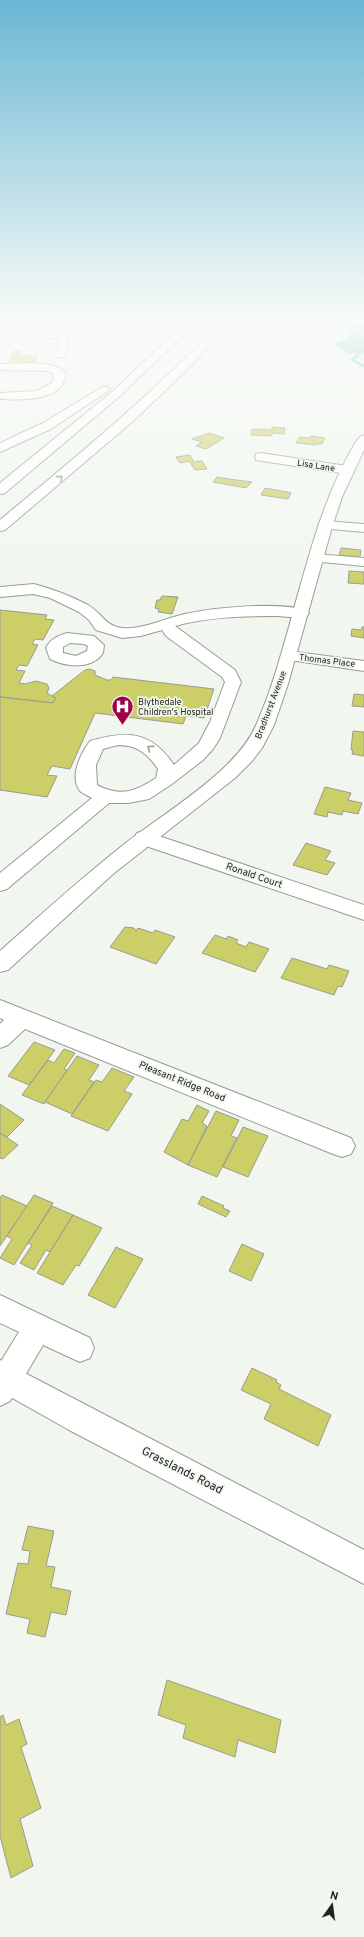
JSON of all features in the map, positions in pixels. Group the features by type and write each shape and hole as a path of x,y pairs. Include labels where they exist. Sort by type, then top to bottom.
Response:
{"main road":[{"path":"0,448 58,420 72,410"},
{"path":"0,490 97,410"},
{"path":"0,529 137,410"},
{"name":"Bradhurst Avenue","path":"0,964 78,892 144,838 197,800 240,764 254,748 265,725 289,656 325,525 347,470 364,439"},
{"name":"Lisa Lane","path":"261,457 347,470"},
{"path":"325,525 364,528"},
{"path":"316,558 364,562"},
{"path":"0,592 34,589 54,595 84,609 95,617 102,627 122,633"},
{"path":"88,639 213,613 270,611 302,613"},
{"path":"165,624 172,633 230,674 233,682 216,726 206,746 165,780 143,795 122,798 105,797 88,788 85,771 96,745 112,739 135,740 148,746 160,756 167,769 165,780"},
{"name":"Thomas Place","path":"289,656 364,666"},
{"path":"0,884 105,797"},
{"name":"Ronald Court","path":"144,838 364,913"},
{"name":"Pleasant Ridge Road","path":"0,1039 10,1013 342,1146"},
{"path":"0,1308 80,1348"},
{"path":"2,1382 38,1327"},
{"name":"Grasslands Road","path":"2,1382 80,1419 196,1478 364,1568"}],"building":[{"path":"272,427 285,428 284,434 272,433 272,436 251,435 252,429 272,430"},
{"path":"209,433 224,438 206,449 196,446 202,442 192,439"},
{"path":"311,436 325,438 322,444 316,445 296,443 300,437 310,438"},
{"path":"190,455 194,462 202,461 207,469 195,470 189,461 180,463 176,457"},
{"path":"217,477 252,482 246,488 213,482"},
{"path":"265,488 291,493 288,499 261,495"},
{"path":"341,548 361,550 360,557 339,555"},
{"path":"349,571 364,572 364,584 348,583"},
{"path":"162,596 178,597 172,614 158,612 159,609 155,608 157,600 160,600"},
{"path":"0,610 47,615 45,619 54,620 43,640 35,639 32,644 38,645 27,666 19,665 16,670 25,671 19,683 25,684 36,681 47,684 49,688 47,693 56,698 53,703 0,697"},
{"path":"362,627 364,627 364,638 351,636 352,629 361,630"},
{"path":"90,669 95,671 95,675 107,680 111,680 113,677 214,689 204,718 186,716 183,724 95,713 70,769 52,766 47,775 57,776 47,797 0,790 0,697 53,703 56,698 52,696 85,670"},
{"path":"354,694 364,695 364,707 352,706"},
{"path":"353,731 364,732 364,756 352,754"},
{"path":"325,787 351,793 348,800 362,803 358,814 343,811 342,815 328,812 327,817 314,814"},
{"path":"306,843 331,851 325,860 335,863 327,875 293,865"},
{"path":"125,927 134,928 136,931 138,928 153,933 155,930 175,937 156,964 110,947"},
{"path":"215,935 226,939 228,936 238,940 236,943 246,947 249,942 269,949 255,972 202,953"},
{"path":"292,958 327,969 329,965 349,971 342,987 338,986 334,995 281,978"},
{"path":"34,1042 55,1050 29,1085 8,1076"},
{"path":"64,1049 75,1053 64,1069 67,1070 44,1104 22,1095 48,1060 54,1063"},
{"path":"77,1056 99,1065 89,1080 94,1082 72,1114 45,1102"},
{"path":"112,1068 134,1077 124,1091 132,1094 108,1131 71,1116 96,1080 102,1082"},
{"path":"0,1104 24,1120 7,1137 0,1133"},
{"path":"197,1105 209,1111 202,1123 207,1126 188,1165 164,1152 182,1119 188,1121"},
{"path":"216,1111 239,1120 231,1136 237,1138 217,1177 188,1165"},
{"path":"243,1127 268,1136 248,1177 223,1167"},
{"path":"0,1133 18,1145 3,1159 0,1158"},
{"path":"2,1195 27,1206 0,1246 0,1198"},
{"path":"34,1195 53,1203 14,1265 0,1258 12,1239 7,1236"},
{"path":"202,1196 224,1206 223,1208 230,1211 226,1217 198,1204"},
{"path":"52,1206 73,1215 50,1252 46,1250 34,1270 20,1263 32,1245 28,1243"},
{"path":"73,1215 102,1228 79,1266 76,1265 63,1285 37,1273"},
{"path":"242,1244 264,1254 251,1281 229,1271"},
{"path":"116,1247 143,1259 115,1308 88,1295"},
{"path":"252,1368 277,1380 276,1382 281,1385 279,1389 331,1415 318,1446 264,1419 271,1404 241,1390"},
{"path":"28,1526 54,1531 46,1566 55,1567 51,1587 71,1591 66,1615 51,1612 45,1637 27,1633 30,1619 6,1614 18,1563 28,1564 30,1551 22,1550"},
{"path":"167,1680 281,1720 275,1753 238,1740 235,1757 183,1738 186,1725 158,1715"},
{"path":"3,1715 6,1725 19,1719 27,1744 21,1747 41,1808 20,1819 33,1866 11,1878 0,1836 0,1717"}],"place":[{"name":"Blythedale Children's Hospital","path":"123,726"}]}
